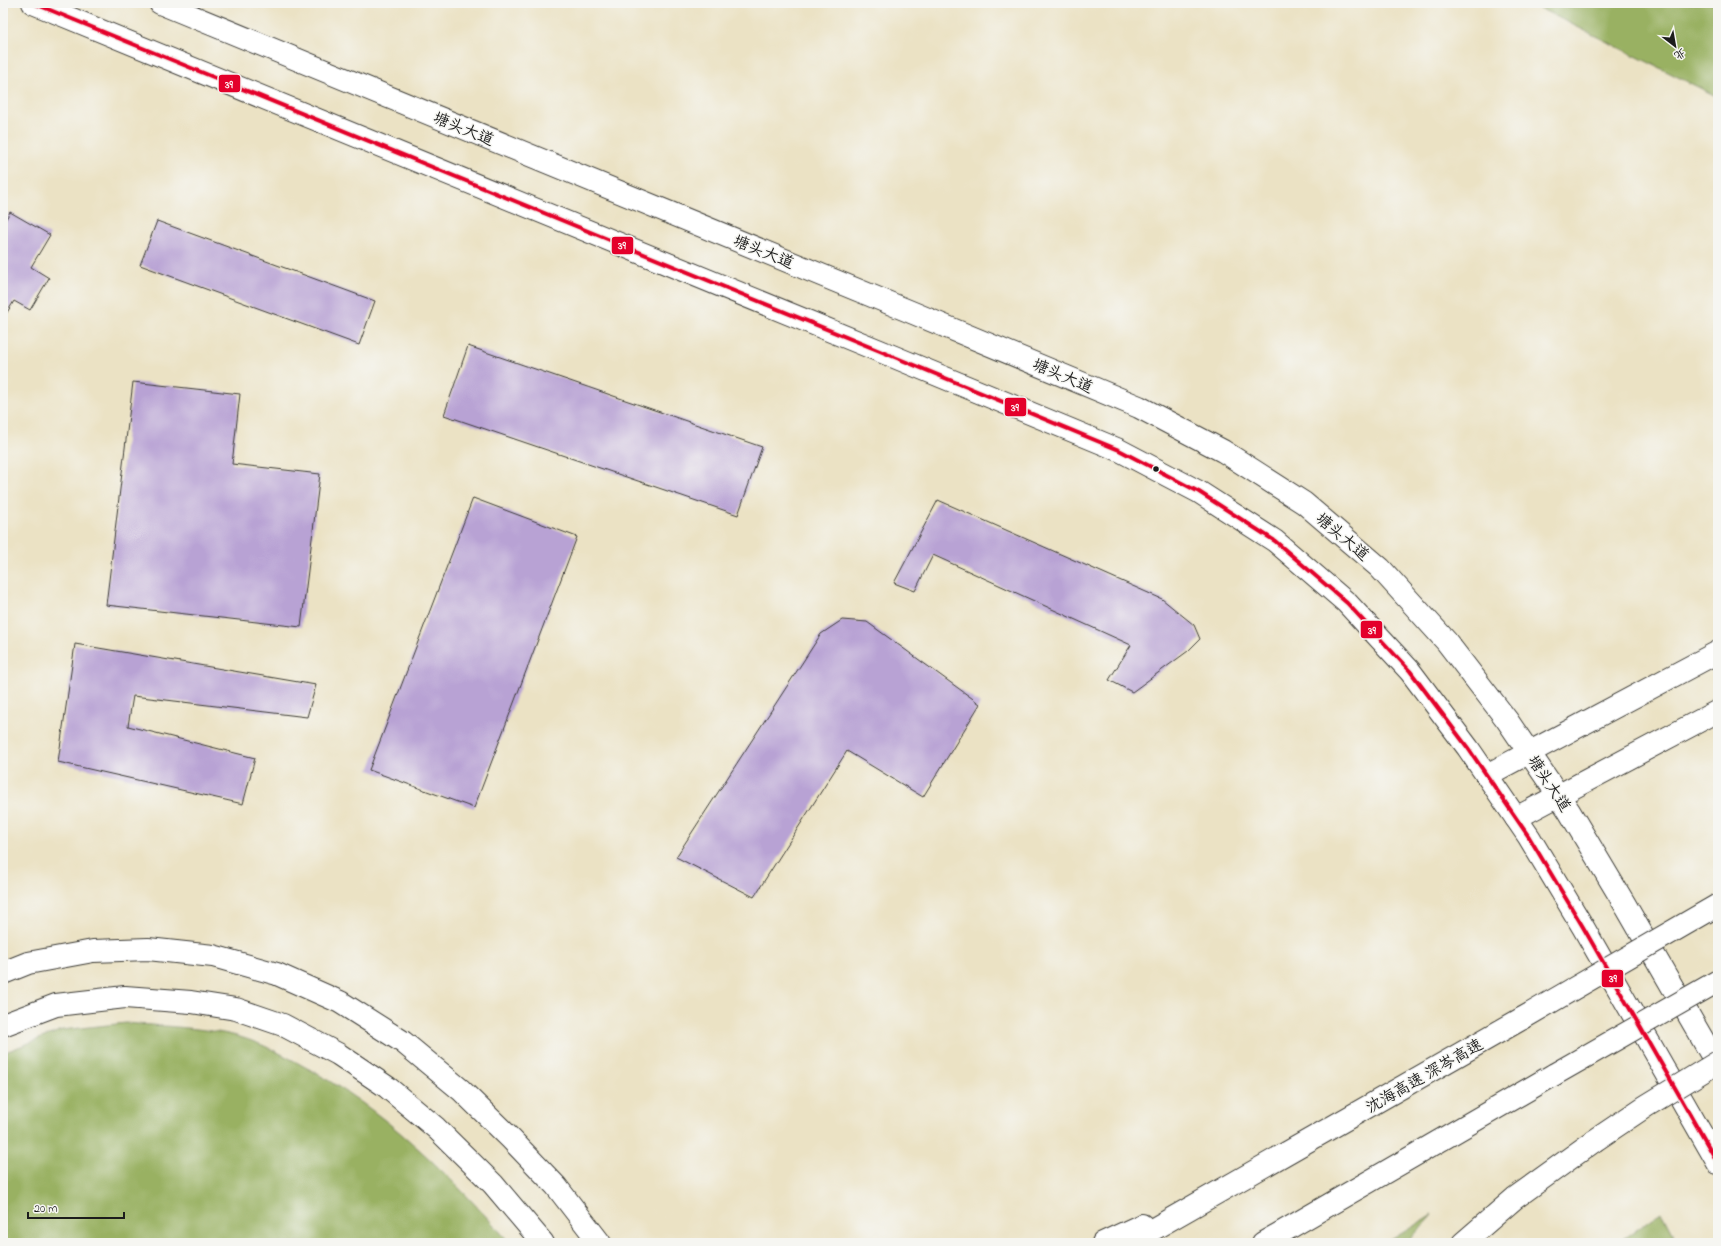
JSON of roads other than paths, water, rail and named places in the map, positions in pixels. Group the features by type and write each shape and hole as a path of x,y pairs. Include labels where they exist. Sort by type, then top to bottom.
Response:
{"main road":[{"path":"33,3 870,346 1111,447 1199,492 1275,541 1347,602 1410,671 1468,748 1529,837 1583,927 1718,1163"},
{"name":"塘头大道","path":"160,3 1132,404 1224,451 1304,503 1380,568 1446,641 1507,720 1559,796 1624,903 1718,1066"},
{"path":"1487,775 1718,652"},
{"path":"1516,818 1718,711"},
{"name":"沈海高速 深岑高速","path":"1129,1243 1718,905"},
{"path":"3,974 28,964 93,951 148,949 213,956 277,974 333,998 404,1042 461,1090 556,1186 600,1243"},
{"path":"1262,1243 1718,982"},
{"path":"3,1025 56,1005 125,997 191,1002 236,1009 283,1026 338,1054 380,1083 436,1128 493,1184 543,1243"},
{"path":"1463,1243 1515,1198 1646,1106 1718,1062"},
{"path":"1103,1243 1238,1181"}]}
